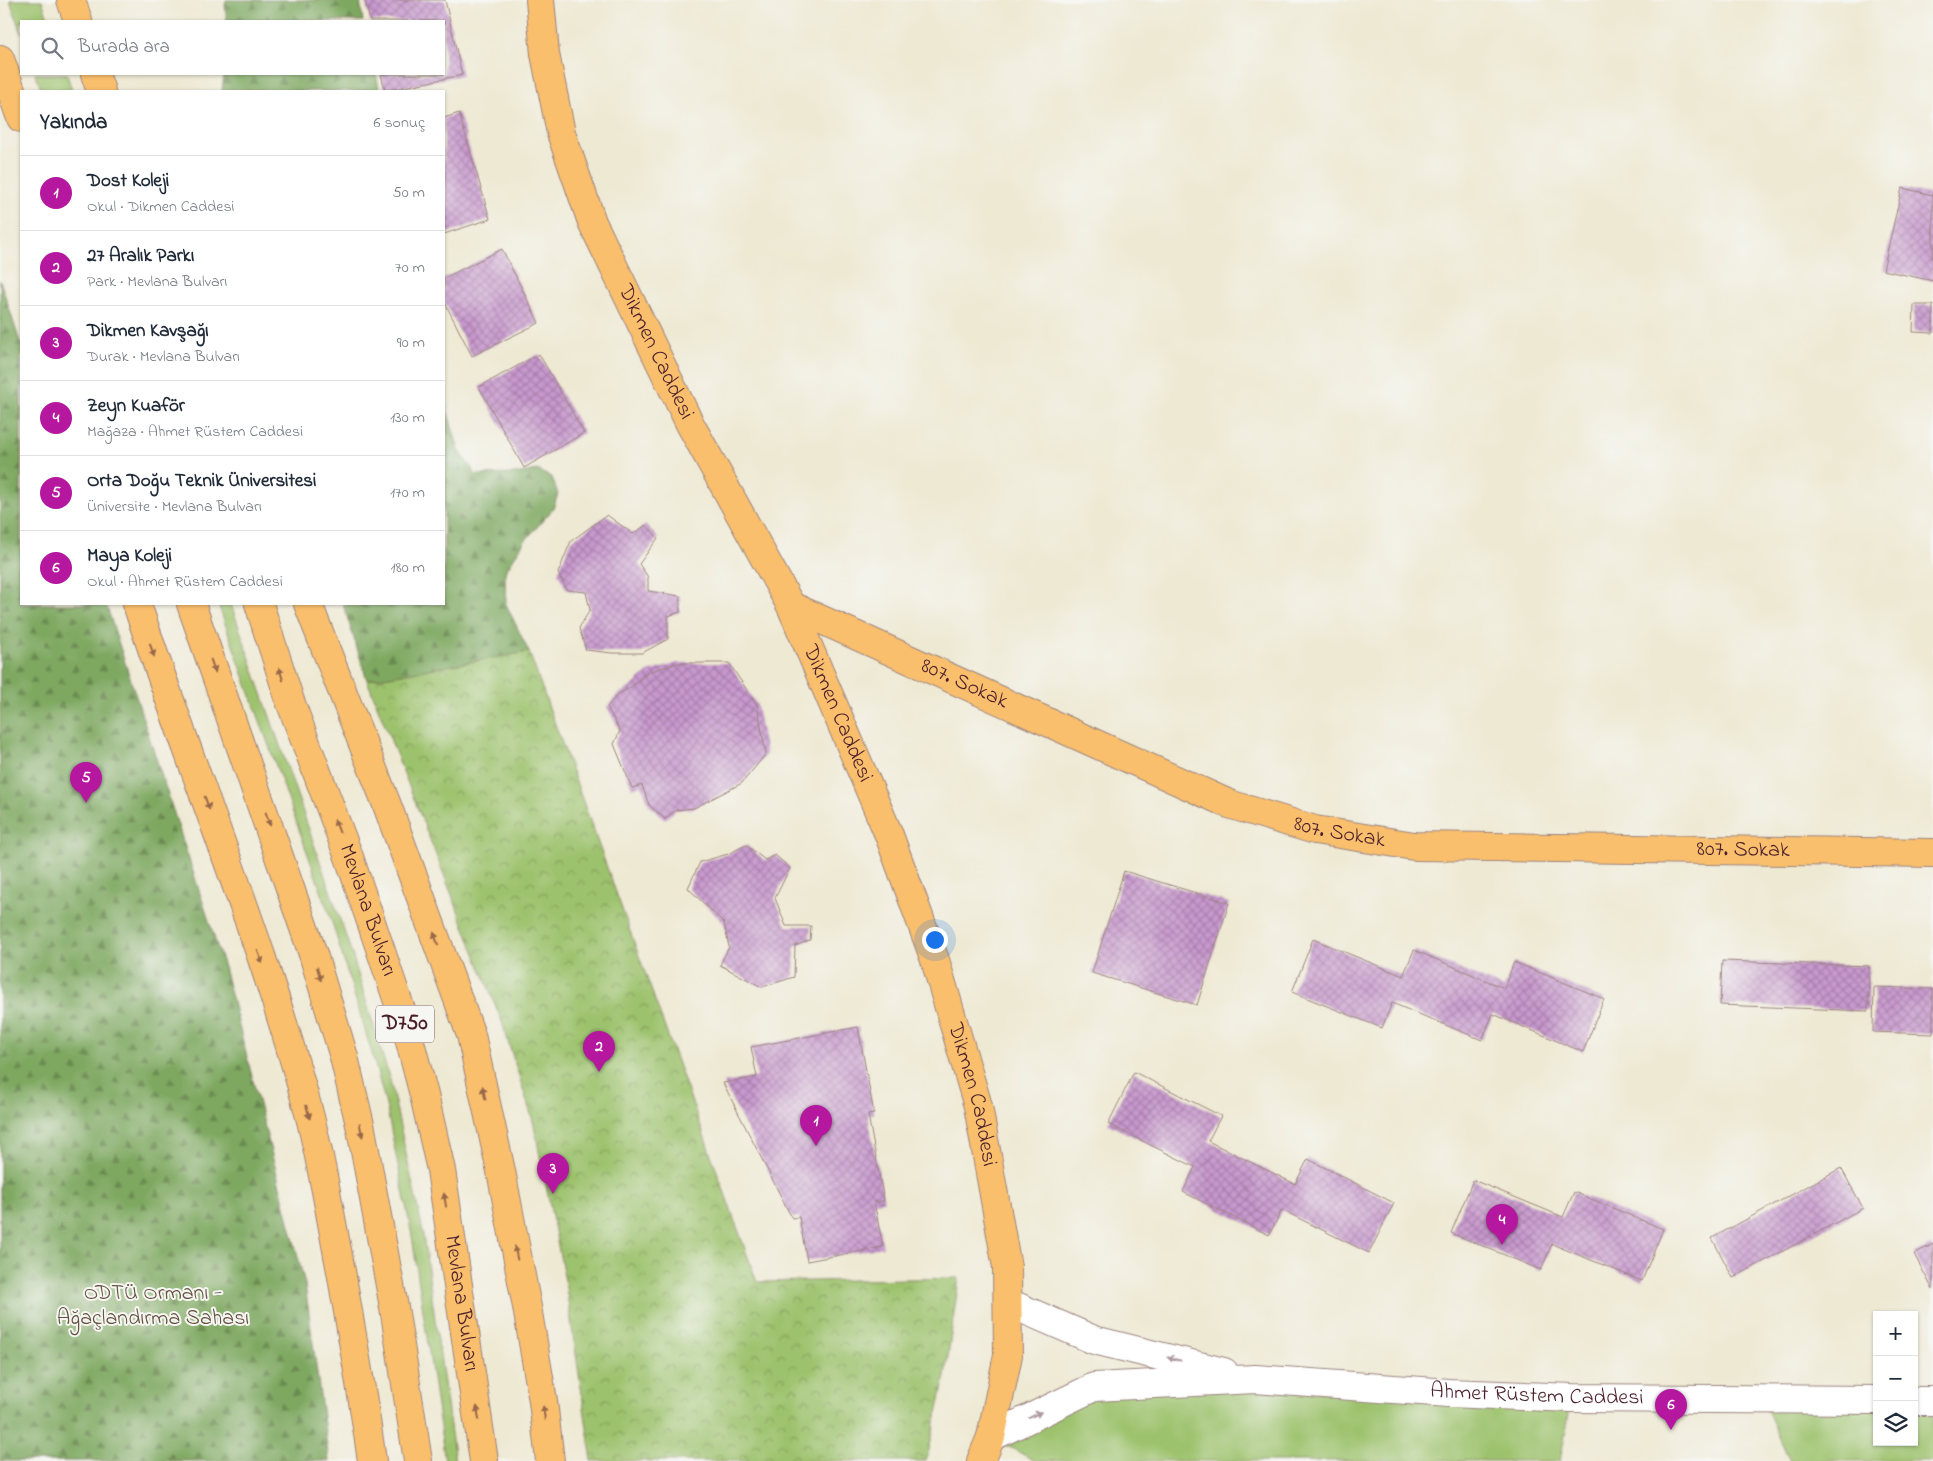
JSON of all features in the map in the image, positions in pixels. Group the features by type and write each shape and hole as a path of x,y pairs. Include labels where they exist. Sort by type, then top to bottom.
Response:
{"main road":[{"path":"71,0 78,20"},
{"name":"Dikmen Caddesi","path":"540,0 545,54 562,133 592,222 690,424 791,606 889,835 935,960 978,1106 1007,1267 1009,1304 1008,1355 986,1449"},
{"path":"0,58 20,115"},
{"path":"95,75 101,90"},
{"path":"137,605 276,1002 310,1119 329,1205 364,1399 372,1461"},
{"path":"191,605 304,927 344,1057 361,1129 393,1298 418,1461"},
{"name":"Mevlana Bulvarı","path":"259,605 290,701 349,858 401,1010 419,1076 441,1170 484,1461"},
{"path":"308,605 387,805 471,1035 501,1172 525,1297 543,1401 550,1461"},
{"name":"807. Sokak","path":"791,606 1229,804 1315,830 1414,846 1933,853"}],"street":[{"name":"Ahmet Rüstem Caddesi","path":"1009,1304 1094,1340 1255,1379"},
{"name":"Ahmet Rüstem Caddesi","path":"986,1449 1094,1387 1255,1379 1449,1393 1572,1398 1873,1400"},
{"path":"1918,1400 1933,1401"}],"green space":[{"path":"10,0 42,0 49,20 20,20 20,31"},
{"path":"226,0 360,0 363,20 227,20"},
{"path":"35,75 67,75 72,90 42,90"},
{"path":"224,75 376,75 380,90 222,90"},
{"name":"ODTÜ Ormanı - Ağaçlandırma Sahası","path":"0,280 20,342 20,605 106,605 224,967 305,1284 329,1461 0,1461"},
{"path":"445,403 459,450 476,475 514,474 537,470 552,477 558,494 553,509 524,542 505,572 506,604 529,652 367,680 343,605 445,605"},
{"path":"218,605 231,605 352,954 390,1080 422,1227 455,1461 445,1461 412,1236 386,1105 330,916"},
{"path":"529,652 757,1282 959,1278 945,1377 925,1461 592,1461 565,1281 533,1121 502,1022 367,680"},
{"path":"1094,1387 1572,1398 1560,1461 1035,1461 991,1437"},
{"path":"1762,1399 1873,1400 1873,1446 1918,1446 1918,1401 1933,1401 1933,1461 1790,1461"}],"building":[{"path":"365,0 445,0 462,75 385,90 381,75 445,75 445,20 370,20"},
{"path":"459,113 490,219 445,234 445,118"},
{"path":"1902,188 1933,195 1933,281 1883,270"},
{"path":"502,249 539,323 472,356 445,303 445,278"},
{"path":"1914,305 1933,305 1933,333 1913,332"},
{"path":"539,354 584,433 524,468 479,387"},
{"path":"607,515 633,534 646,525 658,538 639,564 648,577 648,591 680,596 680,612 668,616 668,639 642,653 612,653 586,650 579,628 590,610 586,592 567,590 558,573 571,541"},
{"path":"678,663 729,663 757,705 766,754 742,783 694,808 676,810 665,819 649,805 642,785 632,788 614,744 620,731 607,707 617,695 631,687 648,672"},
{"path":"746,845 765,860 775,855 790,868 775,898 786,926 811,926 810,940 795,946 794,977 762,987 720,965 729,947 724,923 688,888 700,862 728,854"},
{"path":"1124,871 1229,903 1197,1005 1092,973"},
{"path":"1313,939 1403,976 1414,950 1504,988 1514,962 1604,999 1583,1052 1493,1014 1482,1040 1392,1003 1382,1028 1292,992"},
{"path":"1722,961 1869,966 1868,1011 1720,1005"},
{"path":"1874,987 1933,989 1933,1034 1873,1032"},
{"path":"858,1027 874,1114 868,1115 884,1201 874,1202 883,1247 807,1261 799,1217 792,1218 723,1083 757,1077 751,1047"},
{"path":"1134,1072 1221,1116 1208,1141 1295,1184 1308,1159 1394,1203 1369,1253 1282,1210 1269,1235 1183,1192 1195,1167 1108,1124"},
{"path":"1841,1168 1863,1208 1733,1278 1712,1238"},
{"path":"1473,1180 1563,1217 1574,1192 1663,1229 1642,1281 1552,1244 1541,1270 1451,1233"},
{"path":"1933,1244 1933,1290 1914,1254"}],"place":[{"name":"Orta Doğu Teknik Üniversitesi","path":"86,803"},
{"name":"27 Aralık Parkı","path":"599,1072"},
{"name":"Dost Koleji","path":"816,1146"},
{"name":"Dikmen Kavşağı","path":"553,1194"},
{"name":"Zeyn Kuaför","path":"1502,1245"},
{"name":"Maya Koleji","path":"1671,1430"}]}
